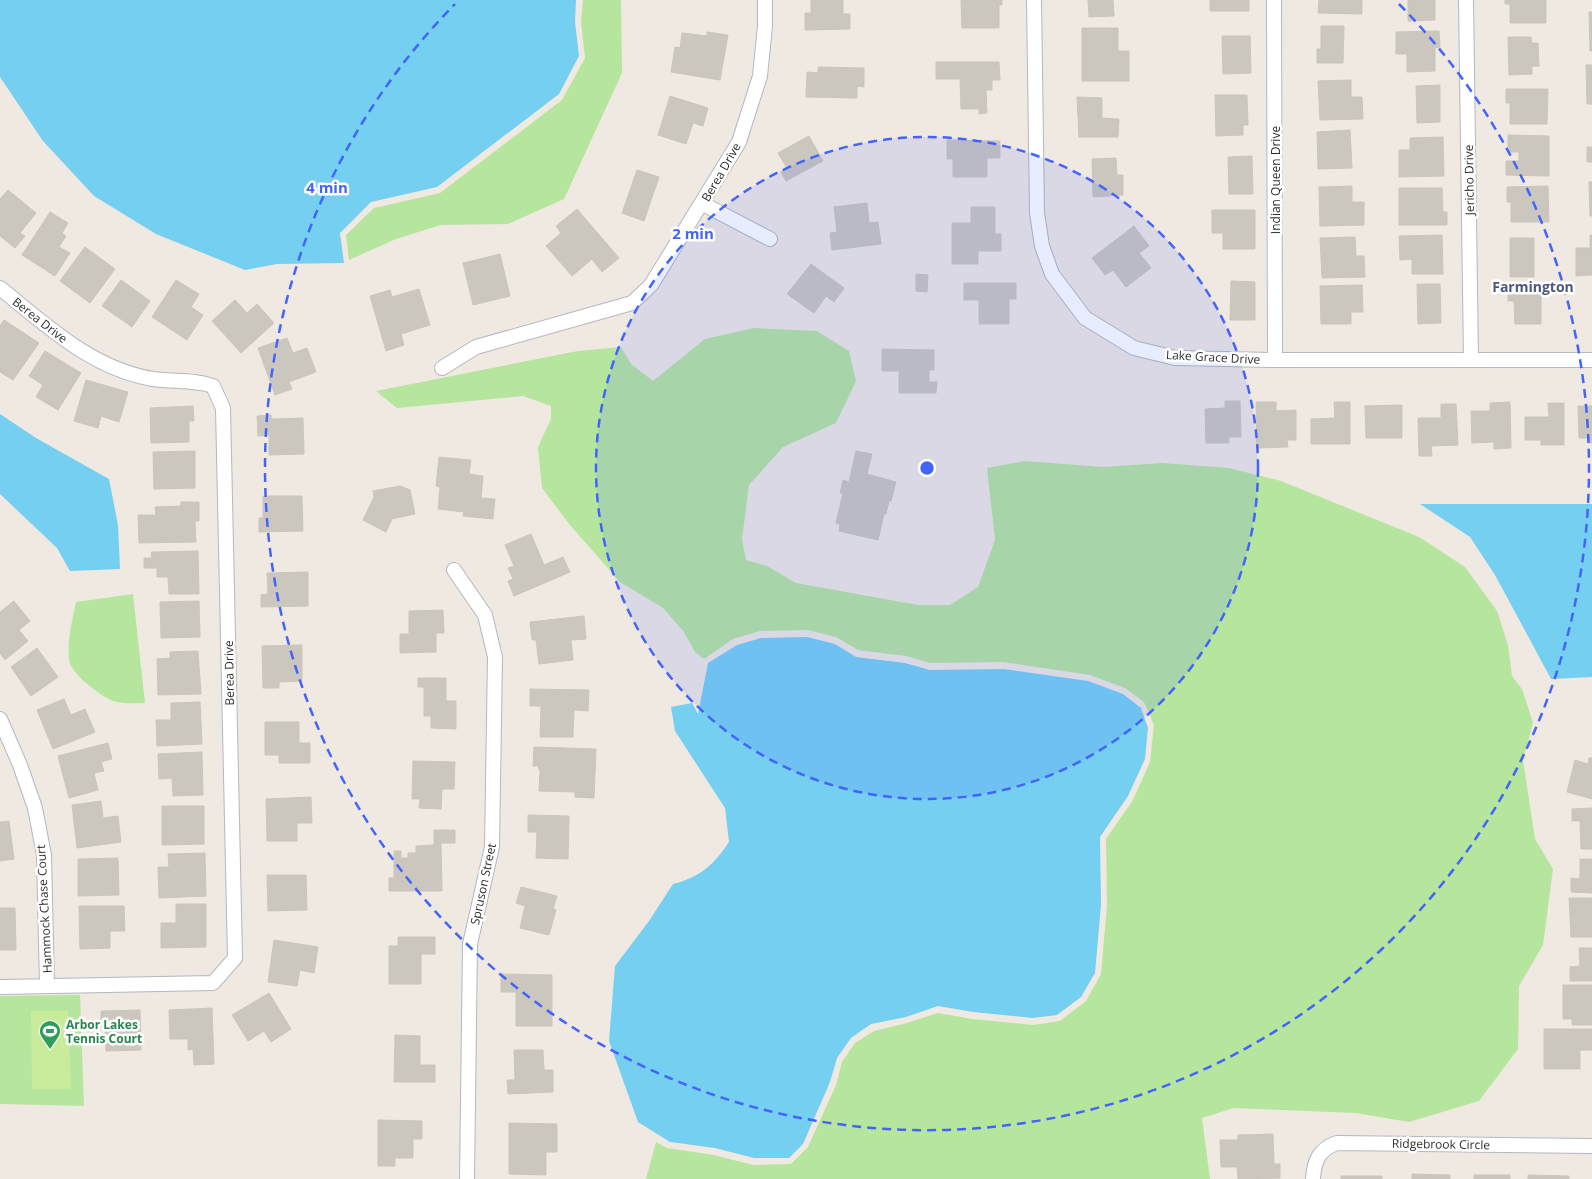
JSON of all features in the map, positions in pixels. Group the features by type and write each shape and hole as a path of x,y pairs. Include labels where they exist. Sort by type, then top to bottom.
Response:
{"street":[{"name":"Berea Drive","path":"442,368 476,347 632,303 651,285 739,142 760,76 765,26 765,0"},
{"name":"Lake Grace Drive","path":"1034,0 1037,213 1042,246 1052,274 1085,318 1134,348 1175,358 1275,360 1592,360"},
{"name":"Indian Queen Drive","path":"1274,0 1275,360"},
{"name":"Jericho Drive","path":"1466,0 1471,360"},
{"path":"702,204 770,239"},
{"name":"Berea Drive","path":"0,288 72,345 110,367 153,379 197,380 214,386 224,408 236,958 213,983 0,988"},
{"name":"Spruson Street","path":"454,570 485,614 495,656 492,847 470,944 468,1179"},
{"name":"Hammock Chase Court","path":"0,719 14,749 35,808 44,855 47,986"},
{"name":"Ridgebrook Circle","path":"1313,1179 1316,1159 1327,1146 1337,1143 1592,1146"}],"green space":[{"path":"583,0 621,0 622,73 564,199 508,224 441,225 396,239 349,260 346,235 374,208 440,193 562,100 585,58 581,22"},
{"path":"754,328 817,331 849,351 856,381 836,423 783,447 749,485 742,539 746,560 767,566 796,583 918,605 950,605 978,587 995,540 987,468 1025,461 1103,467 1162,463 1229,468 1281,481 1419,537 1465,567 1497,611 1508,645 1512,676 1522,689 1533,723 1523,760 1535,839 1553,869 1543,945 1519,986 1518,1049 1479,1101 1409,1122 1356,1113 1234,1108 1202,1118 1210,1179 646,1179 656,1142 667,1148 714,1155 753,1165 791,1164 808,1147 836,1085 842,1062 855,1043 874,1031 938,1013 972,1019 1033,1025 1060,1021 1086,1001 1101,974 1107,906 1106,839 1133,800 1150,762 1154,725 1144,702 1125,688 1090,675 1003,662 930,663 906,656 858,650 836,637 808,630 760,631 733,639 704,659 695,652 684,632 663,608 620,582 570,525 542,488 538,447 551,419 551,406 523,396 397,408 376,391 578,351 621,347 631,364 653,381 705,339"},
{"path":"133,594 145,703 121,703 107,698 91,687 74,671 69,660 69,638 76,602"},
{"path":"80,995 84,1106 0,1104 0,996"},
{"name":"Arbor Lakes Tennis Court","path":"31,1011 68,1011 71,1089 32,1089"}],"water":[{"path":"0,0 576,0 575,22 579,56 559,94 437,187 371,202 340,233 344,263 277,264 245,270 156,234 94,196 43,141 0,77"},
{"path":"0,414 36,438 109,479 118,525 120,569 70,571 57,548 0,494"},
{"path":"1420,504 1592,504 1592,677 1551,679 1495,575 1470,537"},
{"path":"807,637 835,644 856,657 905,663 930,670 1004,669 1088,681 1123,694 1141,708 1148,728 1145,759 1128,796 1100,837 1101,905 1095,973 1081,997 1057,1015 1033,1018 973,1012 938,1006 906,1017 871,1024 851,1038 837,1058 830,1082 803,1144 789,1158 754,1158 715,1148 670,1142 638,1122 609,1041 615,966 649,921 673,884 691,878 706,869 729,842 725,808 675,731 671,707 692,703 698,714 708,663 737,645 761,638"}],"building":[{"path":"811,0 843,0 843,14 850,14 850,29 805,30 805,13 811,13"},
{"path":"961,0 1002,0 1002,5 999,5 999,28 962,28"},
{"path":"1088,0 1113,0 1114,16 1089,17"},
{"path":"1210,0 1249,0 1249,11 1210,11"},
{"path":"1319,0 1362,0 1362,14 1318,13"},
{"path":"1408,0 1435,0 1435,20 1408,21"},
{"path":"1505,0 1546,0 1546,23 1510,23 1510,4 1505,4"},
{"path":"1589,12 1592,12 1592,51 1590,51"},
{"path":"1321,26 1344,26 1343,63 1317,63 1317,49 1321,49"},
{"path":"1082,28 1118,28 1118,51 1129,51 1129,81 1082,81"},
{"path":"1439,31 1440,47 1435,48 1435,71 1407,72 1407,54 1396,54 1396,32"},
{"path":"707,32 728,35 720,80 671,72 675,47 680,48 682,33 707,36"},
{"path":"1222,36 1250,36 1251,73 1223,74"},
{"path":"1508,37 1531,37 1532,43 1538,43 1539,66 1532,66 1532,74 1509,75"},
{"path":"936,62 999,62 1000,80 992,80 992,90 986,90 987,113 979,114 979,109 961,109 960,79 936,79"},
{"path":"1586,65 1592,65 1592,104 1587,104"},
{"path":"818,67 864,68 864,87 857,86 857,98 806,97 807,72 818,73"},
{"path":"1351,80 1351,97 1362,97 1363,119 1320,120 1318,81"},
{"path":"1440,85 1440,122 1417,123 1416,86"},
{"path":"1506,89 1548,89 1547,124 1510,124 1510,103 1506,103"},
{"path":"1215,95 1247,95 1248,125 1243,125 1243,135 1216,136"},
{"path":"670,96 708,108 703,126 693,123 686,144 658,135"},
{"path":"1077,97 1102,98 1102,118 1119,119 1118,137 1079,137"},
{"path":"1350,130 1352,168 1318,169 1317,132"},
{"path":"1508,135 1549,136 1549,176 1506,175 1506,161 1519,161 1519,152 1508,152"},
{"path":"809,136 823,161 786,181 781,172 787,168 778,153"},
{"path":"1443,137 1444,176 1399,177 1399,150 1410,150 1410,138"},
{"path":"947,140 1000,141 1000,158 987,158 987,177 953,177 953,159 947,159"},
{"path":"1587,147 1592,147 1592,162 1587,162"},
{"path":"1252,156 1253,194 1229,194 1228,157"},
{"path":"1116,158 1117,175 1123,175 1123,195 1093,197 1092,159"},
{"path":"637,170 659,177 644,221 622,213"},
{"path":"1589,182 1592,182 1592,216 1590,216"},
{"path":"1352,186 1352,202 1364,202 1364,225 1320,226 1319,187"},
{"path":"1548,186 1549,222 1511,222 1511,202 1507,202 1507,187"},
{"path":"1399,188 1442,188 1443,212 1447,212 1447,225 1399,225"},
{"path":"8,190 36,213 20,233 25,236 15,248 0,236 0,199"},
{"path":"867,203 869,223 878,222 881,244 832,250 830,233 837,232 834,207"},
{"path":"971,207 995,207 995,234 1001,234 1001,251 978,251 978,264 952,264 952,223 971,223"},
{"path":"577,209 619,258 602,272 592,259 572,276 546,246 561,233 556,226"},
{"path":"1212,210 1255,210 1255,249 1223,249 1223,233 1212,233"},
{"path":"50,212 68,223 62,233 66,236 59,247 70,253 55,276 22,255"},
{"path":"1134,226 1149,246 1139,253 1151,268 1126,287 1113,270 1105,275 1092,258"},
{"path":"1442,235 1443,274 1412,274 1412,259 1400,260 1399,236"},
{"path":"1590,235 1592,235 1592,275 1576,276 1576,248 1590,248"},
{"path":"1355,237 1356,256 1364,256 1365,277 1322,278 1320,238"},
{"path":"1510,238 1534,238 1534,277 1510,277"},
{"path":"85,247 115,269 90,303 60,281"},
{"path":"500,254 510,296 473,305 463,263"},
{"path":"811,264 844,288 834,302 826,296 814,313 787,294"},
{"path":"916,274 928,275 927,292 916,291"},
{"path":"121,280 150,301 132,327 102,306"},
{"path":"176,280 199,294 191,307 203,315 187,340 152,317"},
{"path":"1231,281 1255,282 1255,320 1230,320"},
{"path":"964,283 1016,283 1016,299 1009,299 1009,324 979,324 979,300 964,300"},
{"path":"1417,284 1440,284 1441,323 1418,324"},
{"path":"1362,285 1363,312 1351,312 1351,324 1321,324 1320,286"},
{"path":"1508,287 1541,287 1541,324 1515,324 1514,301 1508,301"},
{"path":"419,289 430,325 401,334 404,345 386,351 370,296 390,290 392,297"},
{"path":"235,300 247,313 257,304 274,323 241,353 212,321"},
{"path":"4,320 39,343 13,380 0,372 0,326"},
{"path":"287,338 293,353 307,348 316,372 289,382 292,389 275,395 258,348"},
{"path":"882,349 934,350 934,370 929,370 929,382 937,382 936,393 899,393 899,371 882,371"},
{"path":"45,351 81,373 58,410 36,397 43,385 29,376"},
{"path":"86,380 128,392 119,422 101,416 98,428 74,421"},
{"path":"1225,401 1240,401 1241,437 1229,437 1229,443 1206,443 1205,409 1225,408"},
{"path":"1256,402 1276,402 1276,411 1296,410 1296,440 1287,440 1288,447 1257,448"},
{"path":"1334,402 1350,402 1350,444 1311,444 1311,419 1335,418"},
{"path":"1510,402 1511,448 1494,449 1494,442 1472,443 1471,411 1490,411 1490,403"},
{"path":"1548,403 1564,403 1564,445 1541,445 1541,440 1525,440 1525,417 1549,417"},
{"path":"1441,404 1456,404 1458,445 1431,446 1432,456 1419,456 1418,418 1441,418"},
{"path":"1402,405 1402,438 1366,438 1365,406"},
{"path":"193,406 194,421 189,421 189,442 151,443 150,408"},
{"path":"1578,406 1592,406 1592,443 1588,443 1588,438 1579,438"},
{"path":"271,415 271,419 303,418 304,454 269,455 269,435 258,436 257,416"},
{"path":"195,451 195,488 154,489 153,452"},
{"path":"856,451 872,454 867,474 896,482 891,501 889,501 886,514 884,514 878,540 839,531 840,524 836,523 843,493 840,493 843,480 849,482"},
{"path":"439,457 471,460 469,474 483,476 481,498 495,499 493,519 463,516 464,512 438,509 440,487 436,486"},
{"path":"400,486 410,490 415,514 392,519 386,532 363,520 374,497 373,491"},
{"path":"263,496 302,496 303,531 259,532 259,518 263,518"},
{"path":"181,502 199,502 199,521 195,521 196,542 139,543 138,515 156,515 155,507 181,506"},
{"path":"531,534 544,565 563,557 570,572 514,596 508,581 513,579 508,568 514,566 505,545"},
{"path":"198,551 199,594 169,594 168,577 157,577 157,568 144,568 144,558 152,558 151,552"},
{"path":"308,572 308,606 261,607 261,595 268,594 267,573"},
{"path":"14,601 30,621 19,630 28,641 5,660 0,653 0,612"},
{"path":"199,601 200,637 161,638 160,602"},
{"path":"443,610 444,633 436,633 436,652 400,653 400,634 409,634 409,611"},
{"path":"584,616 586,639 571,640 573,660 539,664 536,640 532,640 530,622"},
{"path":"302,645 302,681 279,682 279,688 263,688 262,646"},
{"path":"37,648 58,677 31,696 11,667"},
{"path":"198,651 201,694 158,695 157,659 170,658 170,652"},
{"path":"418,678 446,678 446,701 456,701 456,729 431,728 431,716 424,716 424,687 418,687"},
{"path":"530,689 589,690 588,711 574,710 573,737 540,737 541,706 530,706"},
{"path":"64,699 71,715 85,709 95,732 53,749 37,710"},
{"path":"200,702 202,744 157,746 156,720 171,720 171,703"},
{"path":"265,722 299,722 299,743 310,743 310,763 279,763 279,755 265,755"},
{"path":"108,743 112,759 101,762 104,771 94,773 98,790 69,798 58,756"},
{"path":"534,747 596,749 594,798 575,797 575,792 539,791 540,771 538,766 533,766"},
{"path":"202,752 203,795 173,796 172,778 159,779 158,754"},
{"path":"1589,758 1592,758 1592,799 1567,792 1575,760 1588,764"},
{"path":"413,761 455,762 454,789 442,789 441,809 419,808 420,799 412,799"},
{"path":"311,797 312,823 297,823 297,841 267,841 266,799"},
{"path":"101,801 103,818 118,816 121,842 77,848 72,805"},
{"path":"162,806 204,806 204,844 162,845"},
{"path":"1592,808 1592,849 1581,849 1580,821 1572,821 1572,809"},
{"path":"528,815 569,816 568,859 536,858 537,832 528,832"},
{"path":"9,821 14,859 0,861 0,822"},
{"path":"434,830 455,830 455,843 441,843 442,891 389,891 389,878 394,878 394,851 401,851 401,858 408,858 408,853 416,853 416,846 434,845"},
{"path":"205,853 206,896 159,898 158,867 169,867 168,854"},
{"path":"118,858 119,895 78,896 78,859"},
{"path":"1580,859 1592,859 1592,893 1571,892 1571,878 1580,879"},
{"path":"267,875 306,875 307,910 268,911"},
{"path":"521,887 557,896 553,909 556,910 549,935 520,928 525,906 516,903"},
{"path":"1569,898 1592,898 1592,937 1571,937"},
{"path":"176,904 206,904 206,947 161,948 161,923 176,923"},
{"path":"79,906 124,906 125,931 110,931 110,948 80,949"},
{"path":"0,908 15,908 16,950 0,950"},
{"path":"398,937 435,937 435,954 421,954 421,984 389,984 389,946 398,946"},
{"path":"274,940 318,947 314,973 300,970 297,986 268,982"},
{"path":"1579,948 1592,948 1592,981 1570,981 1570,967 1580,966"},
{"path":"501,974 552,975 552,1026 516,1026 516,992 501,992"},
{"path":"1563,985 1592,985 1592,1025 1572,1025 1572,1019 1563,1019"},
{"path":"269,993 291,1029 271,1042 264,1031 248,1041 232,1015"},
{"path":"212,1008 214,1064 194,1065 193,1049 188,1050 188,1039 170,1039 169,1010"},
{"path":"140,1010 141,1050 106,1051 105,1026 101,1026 101,1011"},
{"path":"1544,1029 1592,1029 1592,1050 1580,1050 1580,1069 1544,1069"},
{"path":"395,1035 420,1036 420,1065 435,1065 435,1082 394,1082"},
{"path":"514,1050 543,1050 544,1070 553,1070 553,1092 508,1094 507,1080 515,1080"},
{"path":"378,1120 422,1121 422,1139 413,1139 413,1158 395,1158 395,1166 378,1166"},
{"path":"509,1123 557,1124 557,1152 546,1152 546,1175 509,1174"},
{"path":"1273,1134 1274,1164 1280,1164 1280,1178 1238,1179 1237,1167 1221,1167 1220,1140 1238,1140 1238,1135"},
{"path":"1412,1174 1450,1175 1450,1179 1412,1179"},
{"path":"1474,1175 1510,1175 1510,1179 1474,1179"},
{"path":"1528,1175 1569,1176 1569,1179 1528,1179"},
{"path":"1341,1176 1382,1176 1382,1179 1341,1179"}],"place":[{"name":"Arbor Lakes Tennis Court","path":"50,1050"}],"district":[{"name":"Farmington","path":"1533,286"}]}
